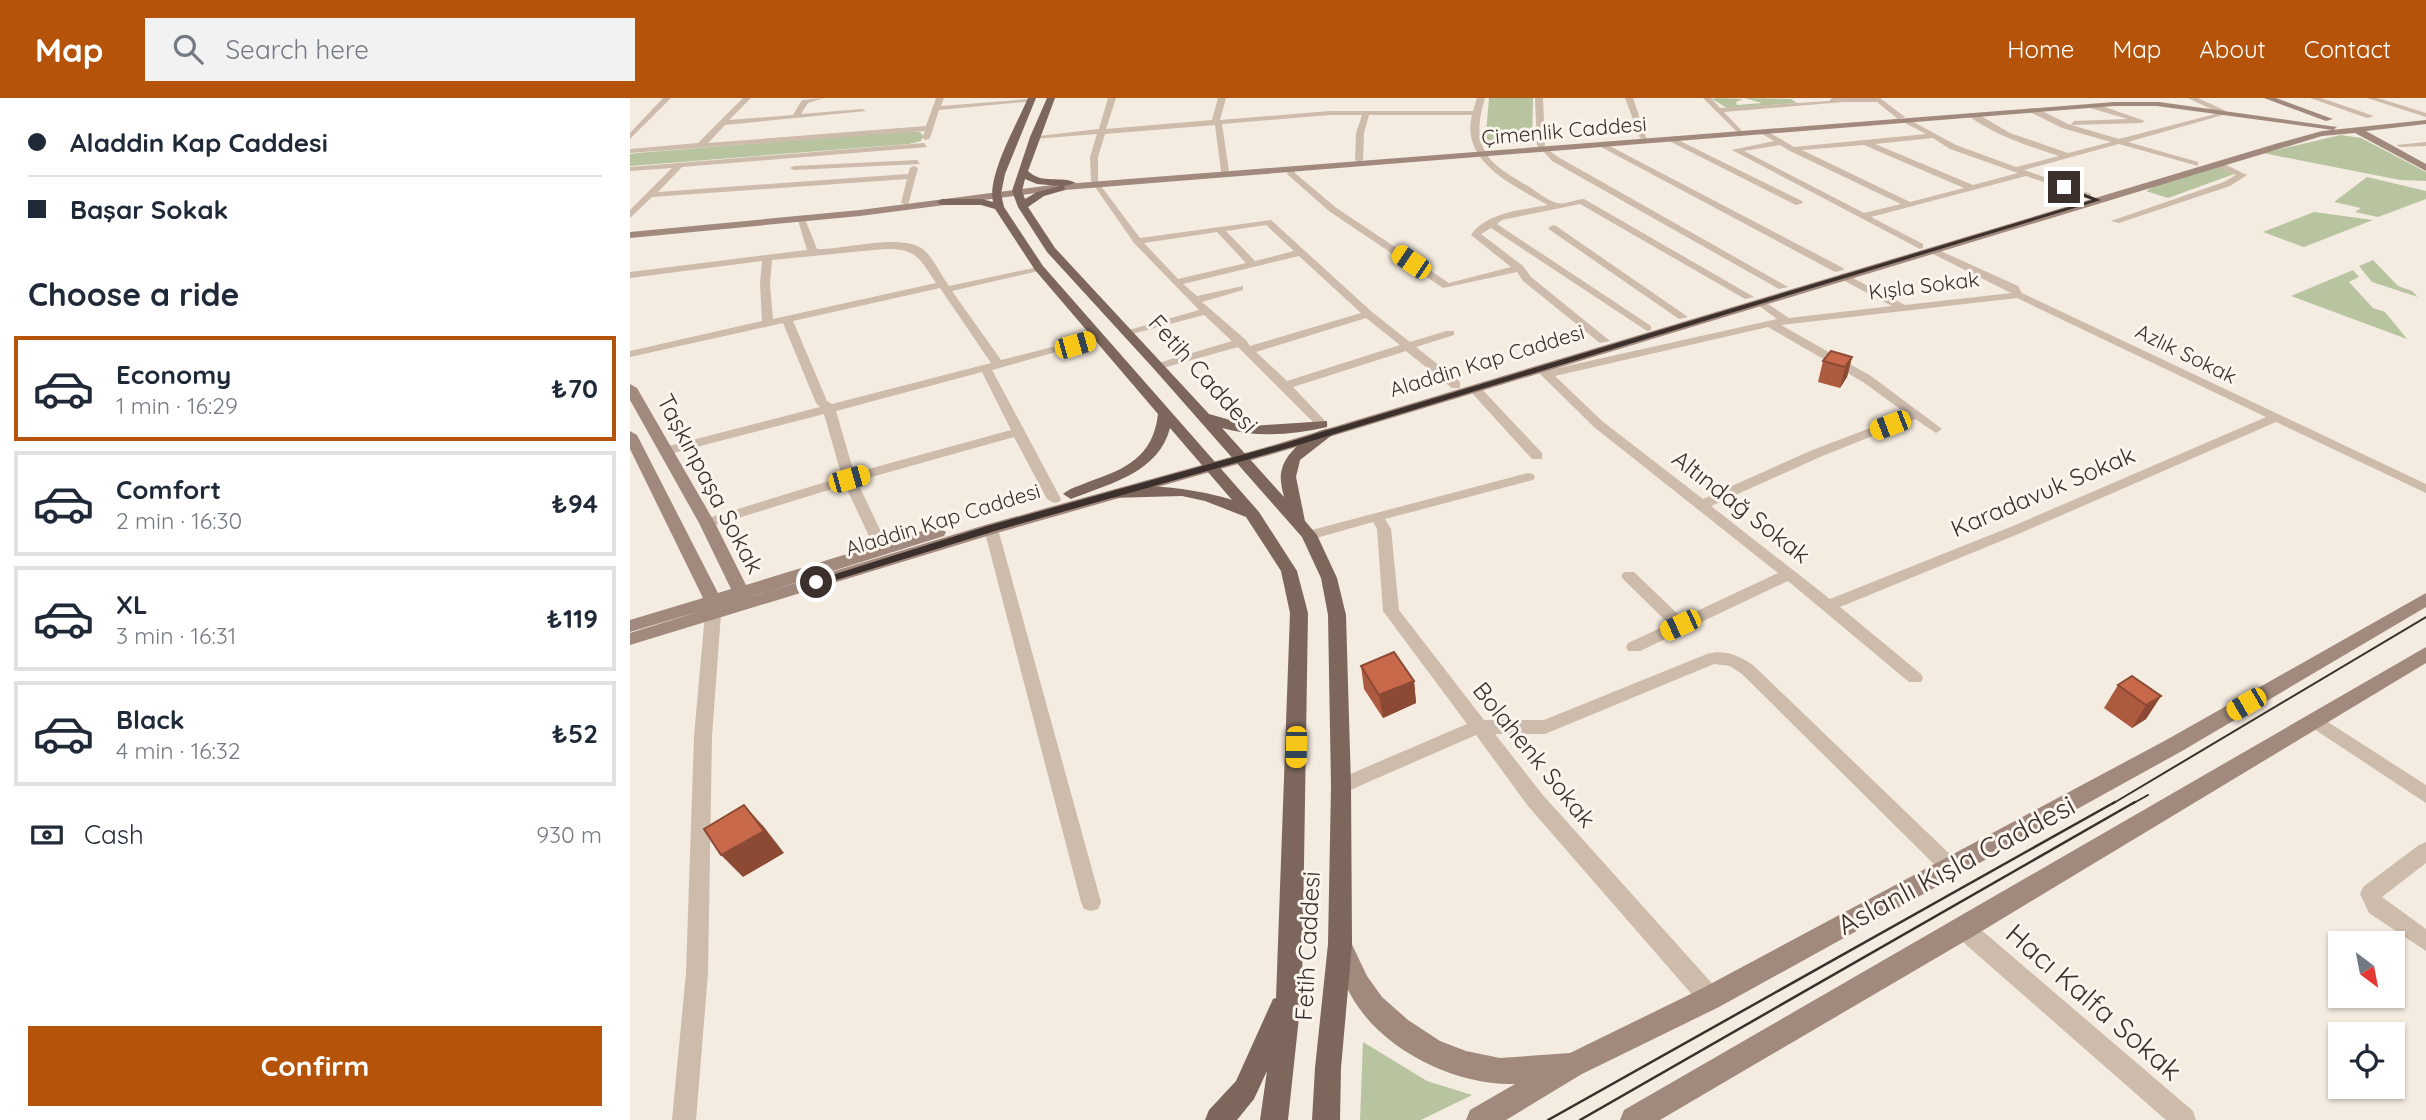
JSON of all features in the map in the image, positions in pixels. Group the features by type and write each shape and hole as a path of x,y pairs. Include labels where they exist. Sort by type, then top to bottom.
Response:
{"main road":[{"path":"1018,189 1034,137 1051,98"},
{"path":"997,197 1000,174 1031,99"},
{"path":"1023,170 1027,177 1033,180 1068,185"},
{"path":"955,195 981,187 1000,174"},
{"path":"1023,207 1031,198 1045,191 1068,185"},
{"name":"Fetih Caddesi","path":"1018,189 1023,207 1051,250 1304,529 1329,578 1337,615 1341,786 1340,944 1326,1120"},
{"name":"Fetih Caddesi","path":"997,197 1039,268 1253,515 1289,571 1299,613 1290,989 1273,1120"},
{"path":"1071,494 1143,463 1163,435 1165,413"},
{"path":"1201,413 1232,428 1252,432 1326,428"},
{"path":"1304,529 1286,481 1287,468 1293,457 1326,428"},
{"path":"1114,495 1172,489 1194,492 1253,515"},
{"path":"1219,1120 1245,1090 1290,989"}],"street":[{"path":"630,137 667,98"},
{"path":"701,145 747,98"},
{"path":"794,117 805,102 820,98"},
{"path":"905,203 911,176 940,98"},
{"path":"1112,98 1094,157 1096,183 1137,241 1326,428"},
{"path":"1222,98 1216,123 1225,171"},
{"path":"1481,98 1474,113 1479,153 1487,163 1556,206"},
{"path":"1539,98 1543,148 1555,159 1783,287"},
{"path":"1629,98 1644,138"},
{"path":"1707,98 1738,131"},
{"path":"1784,98 1841,102"},
{"path":"2142,98 2159,104"},
{"path":"2192,98 2226,113"},
{"path":"2268,98 2322,115 2391,121"},
{"path":"2280,98 2388,146 2426,168"},
{"path":"2314,98 2370,116"},
{"path":"2371,98 2426,116"},
{"path":"937,108 1031,99"},
{"path":"1718,110 1877,99 1953,147 2093,198"},
{"path":"2063,99 2170,128"},
{"name":"Çimenlik Caddesi","path":"1543,148 1905,119 2063,99"},
{"path":"2116,99 2159,104"},
{"path":"2116,99 2342,127 2426,122"},
{"name":"Çimenlik Caddesi","path":"997,197 1018,189 1292,170 1644,138 2093,106 2116,99"},
{"path":"723,123 864,108 856,119"},
{"path":"1034,137 1330,113 1366,114 1420,109 1474,113"},
{"path":"2033,110 2065,126 2195,164"},
{"path":"2015,170 2226,113"},
{"path":"1359,160 1360,133 1366,114"},
{"path":"1973,115 1983,124 2018,139 2069,156"},
{"path":"2322,115 2328,122 2400,145 2426,144"},
{"path":"2342,127 2426,116"},
{"path":"2276,119 2302,128 2302,132"},
{"path":"2065,126 2141,121"},
{"path":"2408,125 2389,131 2389,136 2426,160"},
{"path":"2342,127 2351,135 2388,146"},
{"name":"Aladdin Kap Caddesi","path":"2093,198 2302,132 2342,127"},
{"name":"Aladdin Kap Caddesi","path":"1326,428 1544,372 1683,317 2342,127"},
{"path":"630,151 849,131 930,128"},
{"path":"1765,132 1793,149 1908,205"},
{"path":"1793,149 1934,136"},
{"path":"1672,139 1800,203"},
{"name":"Azlık Sokak","path":"1782,142 1736,150 1926,248 2014,288 2018,295 2426,489"},
{"path":"1862,142 1970,187"},
{"path":"630,169 924,145"},
{"path":"1604,145 1904,308"},
{"name":"Çimenlik Caddesi","path":"1096,183 1359,160 1479,153"},
{"path":"794,168 917,162"},
{"path":"2116,221 2227,184 2243,175 2217,164"},
{"path":"630,215 680,165"},
{"path":"1292,170 1291,174 1332,209 1447,286 1519,268"},
{"path":"1865,216 2026,174"},
{"path":"650,195 911,176"},
{"path":"630,233 905,203 955,195 997,197"},
{"path":"630,233 800,219 997,197"},
{"path":"1604,341 1476,235 1478,231 1493,225 1499,218 1581,201 1749,297"},
{"path":"800,219 813,252"},
{"path":"1137,241 1268,222 1368,314 1456,385"},
{"path":"1493,225 1652,331 1676,344"},
{"path":"1553,228 1683,317"},
{"path":"1219,229 1253,264"},
{"path":"630,275 813,252 913,246 920,252 992,367 1018,432 1054,499"},
{"path":"1177,282 1300,253"},
{"path":"767,258 765,284 768,323"},
{"path":"630,354 1039,268"},
{"name":"Aladdin Kap Caddesi","path":"630,639 713,607 882,549 1071,494 1238,455 1604,341 1762,303 1841,273"},
{"path":"1196,300 1239,288"},
{"name":"Kışla Sokak","path":"1544,372 1770,323 2018,295"},
{"path":"1762,303 1787,321"},
{"path":"1128,332 1208,311"},
{"path":"1159,366 1368,314"},
{"path":"787,319 822,403 829,408 849,479 882,549"},
{"path":"1770,323 1867,379 1936,429"},
{"path":"1285,386 1450,333"},
{"path":"666,451 1100,338"},
{"name":"Altındağ Sokak","path":"1544,372 1598,424 1789,574 1914,678"},
{"name":"Taşkınpaşa Sokak","path":"630,388 707,523 741,598"},
{"path":"1475,389 1537,456"},
{"path":"1702,505 1815,454 1915,415"},
{"name":"Karadavuk Sokak","path":"1828,606 2018,529 2275,418"},
{"path":"707,523 849,479 1018,432"},
{"path":"630,435 713,607 703,736 696,973 684,1120"},
{"name":"Aladdin Kap Caddesi","path":"741,598 1114,495 1208,463"},
{"path":"1304,529 1377,517 1528,477"},
{"name":"Bolahenk Sokak","path":"1377,517 1384,529 1391,611 1535,800 1710,998"},
{"path":"991,529 1091,902"},
{"path":"1634,647 1789,574"},
{"path":"1629,576 1680,625"},
{"name":"Aslanlı Kışla Caddesi","path":"1480,1120 1573,1065 1710,998 2175,745 2426,599"},
{"name":"Aladdin Kap Caddesi","path":"630,626 713,607"},
{"name":"Aslanlı Kışla Caddesi","path":"1634,1120 1964,929 2426,654"},
{"path":"1341,786 1478,727 1545,727 1713,658 1734,660 1798,717 1951,868"},
{"path":"2314,720 2426,795"},
{"path":"2426,851 2370,894 2376,906 2426,941"},
{"name":"Hacı Kalfa Sokak","path":"1964,929 2184,1120"},
{"path":"1340,944 1361,988 1373,1006 1404,1033 1438,1055 1498,1071 1573,1065"}],"green space":[{"path":"1489,98 1533,98 1532,143 1485,145"},
{"path":"1744,98 1791,99 1797,103 1727,108 1712,99 1743,99 1736,102 1737,105 1762,103"},
{"path":"920,132 923,136 921,141 630,166 630,154 637,153"},
{"path":"2341,135 2361,138 2426,172 2426,181 2400,180 2263,153"},
{"path":"2215,165 2237,173 2168,198 2146,191 2164,181"},
{"path":"2367,177 2426,191 2426,199 2378,217 2355,212 2361,208 2334,202"},
{"path":"2314,212 2373,220 2304,247 2263,232"},
{"path":"2373,260 2398,286 2412,291 2418,297 2372,282 2359,266"},
{"path":"2353,270 2359,277 2349,282 2373,308 2385,312 2407,339 2291,296"},
{"path":"1363,1042 1427,1081 1472,1095 1421,1120 1360,1120"}],"building":[{"path":"1831,351 1852,357 1845,367 1823,361"},
{"path":"1394,652 1414,681 1379,695 1361,666"},
{"path":"2132,676 2161,696 2146,705 2118,685"},
{"path":"744,805 764,831 721,855 704,829"}],"tram line":[{"path":"2112,804 2426,617"},
{"path":"2132,804 2148,795"},
{"path":"1548,1120 2115,802"},
{"path":"1580,1120 2135,802"}],"route":[{"path":"816,582 991,529 1288,445 2098,200 2064,187"}]}
